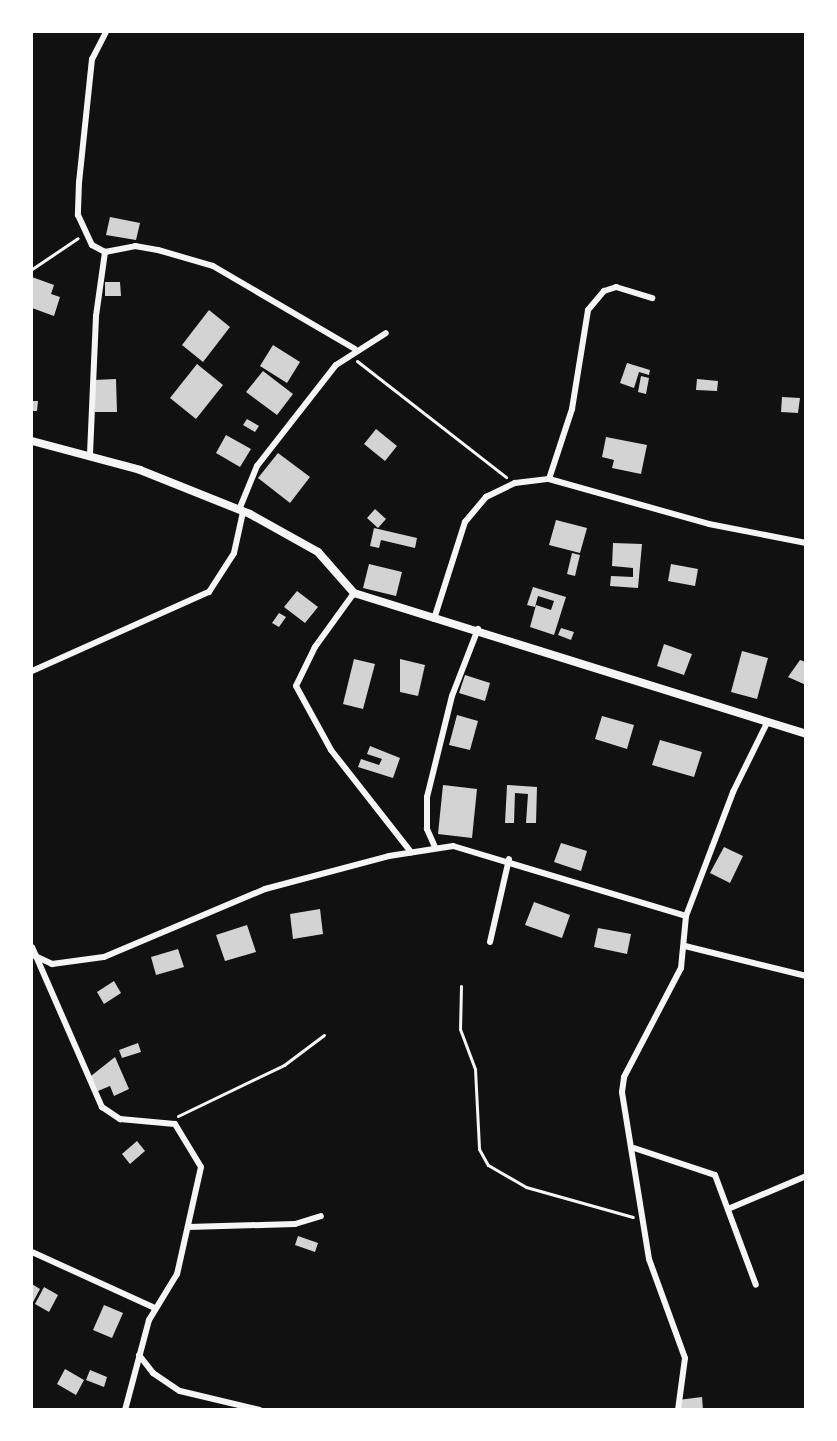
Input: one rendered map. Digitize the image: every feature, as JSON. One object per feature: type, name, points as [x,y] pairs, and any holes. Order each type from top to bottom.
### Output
[{"type":"street","points":[[105,252],[85,234],[78,215],[79,182],[87,146],[90,73],[106,32]]},
{"type":"street","points":[[105,252],[135,246],[213,266],[355,349]]},
{"type":"street","points":[[90,454],[96,316],[105,252]]},
{"type":"street","points":[[549,479],[572,409],[588,310],[604,291],[616,287],[652,298]]},
{"type":"street","points":[[32,672],[209,592],[234,553],[241,511],[257,466],[348,354],[386,333]]},
{"type":"street","points":[[32,441],[90,454],[241,511],[318,552],[354,593],[434,619],[479,628],[766,725],[806,734]]},
{"type":"street","points":[[434,619],[465,522],[486,496],[515,483],[549,479],[709,524],[806,543]]},
{"type":"street","points":[[354,593],[315,647],[296,687],[331,750],[411,852]]},
{"type":"street","points":[[435,847],[427,829],[427,797],[452,696],[479,628]]},
{"type":"street","points":[[678,1410],[686,1358],[650,1259],[624,1077],[674,986],[685,946],[687,916],[733,792],[766,725]]},
{"type":"street","points":[[35,956],[52,964],[104,957],[265,890],[435,847],[510,859],[687,916]]},
{"type":"street","points":[[490,942],[510,859]]},
{"type":"street","points":[[685,946],[806,976]]},
{"type":"street","points":[[32,947],[102,1107],[120,1119],[169,1121],[183,1131],[201,1167],[171,1291],[155,1308],[139,1355],[125,1410]]},
{"type":"street","points":[[634,1148],[715,1175],[756,1285]]},
{"type":"street","points":[[728,1209],[806,1176]]},
{"type":"street","points":[[188,1227],[295,1224],[321,1216]]},
{"type":"street","points":[[32,1252],[155,1308]]},
{"type":"street","points":[[139,1355],[153,1373],[180,1391],[260,1410]]},
{"type":"path","points":[[32,269],[85,234]]},
{"type":"path","points":[[348,354],[515,483]]},
{"type":"path","points":[[461,986],[460,1029],[475,1070],[479,1149],[488,1165],[526,1186],[644,1220]]},
{"type":"path","points":[[169,1121],[284,1065],[324,1035]]},
{"type":"building","points":[[110,217],[140,223],[136,240],[106,235]]},
{"type":"building","points":[[32,277],[54,285],[51,294],[60,297],[54,316],[32,308]]},
{"type":"building","points":[[105,282],[120,282],[121,296],[105,296]]},
{"type":"building","points":[[209,310],[230,327],[203,362],[182,345]]},
{"type":"building","points":[[273,345],[300,362],[287,383],[260,366]]},
{"type":"building","points":[[627,363],[650,370],[649,375],[639,372],[634,388],[620,383]]},
{"type":"building","points":[[197,364],[223,385],[196,419],[170,398]]},
{"type":"building","points":[[263,371],[293,394],[277,415],[246,392]]},
{"type":"building","points":[[641,376],[649,378],[646,394],[638,392]]},
{"type":"building","points":[[116,379],[117,412],[95,412],[94,380]]},
{"type":"building","points":[[697,379],[718,381],[717,391],[696,390]]},
{"type":"building","points":[[782,397],[800,398],[798,413],[781,412]]},
{"type":"building","points":[[32,401],[38,401],[37,411],[32,411]]},
{"type":"building","points":[[247,419],[259,426],[255,432],[243,425]]},
{"type":"building","points":[[376,429],[397,446],[385,461],[364,444]]},
{"type":"building","points":[[226,435],[251,449],[240,467],[216,453]]},
{"type":"building","points":[[606,437],[647,445],[641,474],[612,468],[614,460],[602,457]]},
{"type":"building","points":[[278,453],[310,477],[290,503],[258,478]]},
{"type":"building","points":[[375,509],[386,519],[378,528],[367,518]]},
{"type":"building","points":[[556,520],[587,528],[580,553],[549,545]]},
{"type":"building","points":[[374,528],[417,538],[415,548],[381,540],[379,548],[370,546]]},
{"type":"building","points":[[613,543],[642,544],[638,588],[610,586],[611,576],[633,577],[633,568],[612,566]]},
{"type":"building","points":[[572,553],[580,555],[575,576],[567,574]]},
{"type":"building","points":[[369,564],[402,572],[396,596],[363,588]]},
{"type":"building","points":[[671,564],[698,569],[695,586],[668,581]]},
{"type":"building","points":[[533,587],[566,597],[554,635],[530,627],[536,605],[551,610],[554,601],[538,596],[535,607],[527,605]]},
{"type":"building","points":[[297,591],[318,607],[305,623],[284,607]]},
{"type":"building","points":[[279,613],[286,617],[279,627],[272,623]]},
{"type":"building","points":[[561,628],[574,632],[571,640],[558,635]]},
{"type":"building","points":[[664,644],[692,654],[684,675],[657,666]]},
{"type":"building","points":[[742,651],[768,658],[757,699],[731,692]]},
{"type":"building","points":[[354,659],[375,664],[363,709],[343,704]]},
{"type":"building","points":[[400,659],[425,665],[418,696],[400,692]]},
{"type":"building","points":[[800,660],[806,662],[806,685],[788,677]]},
{"type":"building","points":[[465,675],[490,683],[485,701],[459,693]]},
{"type":"building","points":[[457,715],[478,721],[470,750],[449,745]]},
{"type":"building","points":[[602,716],[634,725],[627,749],[595,739]]},
{"type":"building","points":[[660,740],[702,752],[694,777],[652,765]]},
{"type":"building","points":[[370,746],[400,758],[393,778],[358,767],[361,759],[379,765],[382,759],[367,754]]},
{"type":"building","points":[[443,785],[477,789],[472,838],[438,834]]},
{"type":"building","points":[[507,785],[537,787],[536,823],[526,823],[528,794],[515,793],[514,823],[505,823]]},
{"type":"building","points":[[561,843],[587,851],[581,871],[554,862]]},
{"type":"building","points":[[724,847],[743,856],[730,883],[710,873]]},
{"type":"building","points":[[534,902],[570,915],[562,938],[525,925]]},
{"type":"building","points":[[320,909],[323,934],[293,939],[290,914]]},
{"type":"building","points":[[247,925],[256,952],[225,961],[216,935]]},
{"type":"building","points":[[598,928],[631,934],[627,954],[594,947]]},
{"type":"building","points":[[178,949],[184,967],[156,975],[151,957]]},
{"type":"building","points":[[114,981],[121,993],[104,1004],[97,992]]},
{"type":"building","points":[[138,1043],[141,1052],[122,1058],[119,1050]]},
{"type":"building","points":[[115,1057],[129,1089],[114,1096],[110,1086],[98,1091],[91,1076]]},
{"type":"building","points":[[137,1141],[145,1151],[130,1164],[122,1154]]},
{"type":"building","points":[[298,1236],[318,1243],[315,1252],[295,1245]]},
{"type":"building","points":[[32,1284],[40,1289],[32,1304]]},
{"type":"building","points":[[44,1287],[58,1295],[49,1312],[35,1304]]},
{"type":"building","points":[[104,1305],[123,1313],[112,1338],[93,1330]]},
{"type":"building","points":[[65,1369],[84,1380],[76,1395],[57,1384]]},
{"type":"building","points":[[90,1370],[107,1377],[104,1387],[86,1380]]},
{"type":"building","points":[[702,1397],[703,1410],[679,1410],[678,1400]]}]
